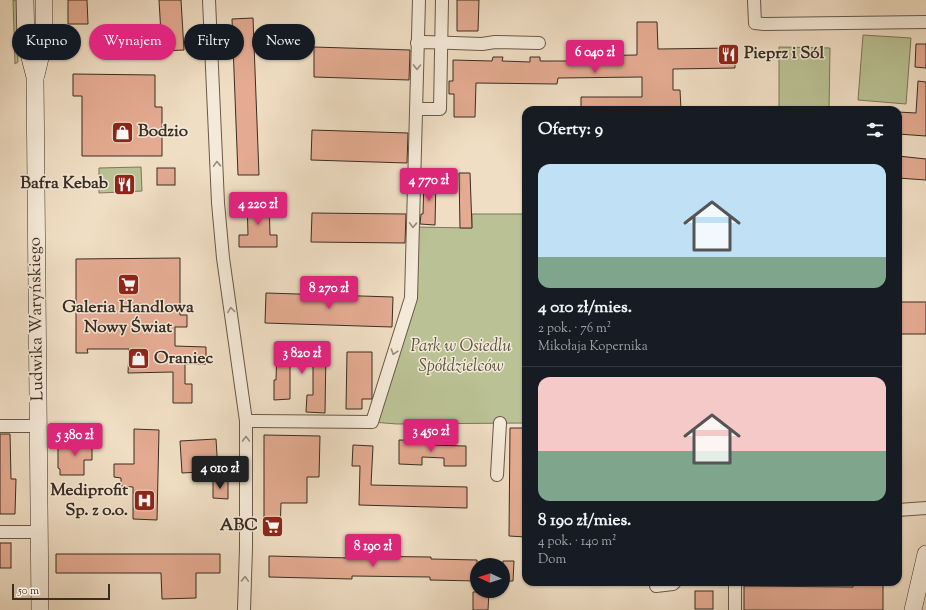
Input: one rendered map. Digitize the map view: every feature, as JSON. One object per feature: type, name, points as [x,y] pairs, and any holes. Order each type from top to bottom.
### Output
[{"type":"main road","name":"Ludwika Waryńskiego","points":[[25,0],[26,42],[35,77],[40,610]]},
{"type":"main road","name":"Ludwika Waryńskiego","points":[[35,77],[44,42],[44,0]]},
{"type":"main road","points":[[913,610],[926,554]]},
{"type":"street","points":[[246,421],[372,422],[411,298],[418,0]]},
{"type":"street","points":[[416,109],[440,109],[442,0]]},
{"type":"street","points":[[754,0],[755,23],[926,22]]},
{"type":"street","points":[[209,4],[218,203],[223,258],[246,421],[246,541],[244,610]]},
{"type":"street","points":[[417,43],[539,43]]},
{"type":"street","points":[[497,475],[500,423]]},
{"type":"street","points":[[0,426],[38,426]]},
{"type":"street","points":[[902,510],[926,508]]},
{"type":"street","points":[[0,532],[39,532]]},
{"type":"street","points":[[735,586],[735,610]]},
{"type":"green space","points":[[13,0],[16,1],[17,24],[14,24]]},
{"type":"green space","points":[[863,35],[911,38],[906,104],[858,100]]},
{"type":"green space","points":[[779,47],[830,48],[829,106],[779,106]]},
{"type":"green space","points":[[141,167],[142,191],[99,193],[99,168]]},
{"type":"green space","name":"Park w Osiedlu Spółdzielców","points":[[472,214],[522,214],[522,423],[397,424],[372,422],[411,298],[413,227],[472,228]]},
{"type":"building","points":[[68,0],[87,0],[88,24],[68,24]]},
{"type":"building","points":[[159,0],[181,0],[184,50],[176,50],[176,24],[160,24]]},
{"type":"building","points":[[457,0],[479,0],[478,31],[457,31]]},
{"type":"building","points":[[253,18],[252,60],[255,60],[259,175],[238,175],[234,60],[244,60],[244,24],[232,24],[232,19]]},
{"type":"building","points":[[637,22],[657,22],[658,49],[735,48],[735,68],[673,69],[673,90],[680,90],[681,106],[581,106],[581,97],[642,97],[642,77],[558,78],[557,84],[476,83],[475,117],[454,117],[454,94],[449,94],[449,81],[453,81],[453,60],[492,61],[493,57],[503,57],[502,61],[530,62],[530,57],[540,57],[540,61],[572,61],[572,56],[637,55]]},
{"type":"building","points":[[916,44],[926,44],[926,68],[915,67]]},
{"type":"building","points":[[315,47],[410,50],[409,80],[314,77]]},
{"type":"building","name":"Bodzio","points":[[73,74],[155,75],[155,107],[162,107],[162,156],[82,156],[82,96],[73,96]]},
{"type":"building","points":[[918,81],[926,82],[926,136],[902,134],[902,112],[916,113]]},
{"type":"building","points":[[312,130],[408,133],[407,163],[311,160]]},
{"type":"building","points":[[902,156],[926,159],[926,180],[902,178]]},
{"type":"building","points":[[157,168],[175,168],[175,185],[157,185]]},
{"type":"building","points":[[459,173],[470,173],[472,228],[460,228]]},
{"type":"building","points":[[424,178],[436,179],[435,225],[420,224],[421,214],[423,214]]},
{"type":"building","points":[[269,199],[270,235],[277,235],[277,247],[239,247],[239,235],[248,235],[247,200]]},
{"type":"building","points":[[312,213],[406,214],[405,243],[311,242]]},
{"type":"building","name":"Galeria Handlowa Nowy Świat","points":[[180,258],[180,315],[187,315],[187,327],[175,327],[175,346],[206,347],[206,364],[185,364],[185,384],[192,384],[192,403],[173,403],[173,372],[128,373],[129,349],[87,349],[88,353],[76,353],[76,259]]},
{"type":"building","points":[[266,293],[393,297],[392,327],[265,323]]},
{"type":"building","points":[[902,302],[926,302],[926,334],[902,334]]},
{"type":"building","points":[[277,347],[326,348],[325,413],[306,412],[307,395],[313,395],[313,366],[290,366],[290,399],[274,400]]},
{"type":"building","points":[[347,352],[372,352],[372,399],[362,399],[362,409],[346,409]]},
{"type":"building","points":[[510,428],[522,428],[522,537],[509,536]]},
{"type":"building","points":[[134,429],[159,430],[157,520],[133,519],[133,487],[121,486],[121,478],[114,477],[114,464],[134,464]]},
{"type":"building","points":[[0,434],[10,434],[11,479],[16,479],[15,514],[0,514]]},
{"type":"building","points":[[264,435],[320,436],[319,477],[307,477],[307,503],[281,503],[280,534],[264,533]]},
{"type":"building","points":[[72,439],[92,439],[92,460],[84,460],[84,475],[60,475],[60,469],[58,468],[58,447],[72,447]]},
{"type":"building","points":[[216,439],[218,471],[182,473],[180,441]]},
{"type":"building","points":[[399,440],[430,441],[429,445],[466,446],[466,466],[444,466],[444,458],[422,457],[422,465],[399,464]]},
{"type":"building","points":[[353,445],[373,446],[371,485],[467,487],[467,508],[359,505],[360,466],[352,466]]},
{"type":"building","points":[[213,480],[228,481],[228,499],[213,498]]},
{"type":"building","points":[[0,543],[11,543],[11,568],[0,568]]},
{"type":"building","points":[[56,554],[220,554],[220,573],[196,573],[196,598],[162,599],[161,573],[56,573]]},
{"type":"building","points":[[269,556],[350,558],[350,556],[431,557],[431,559],[470,560],[470,581],[430,580],[430,577],[352,576],[352,579],[269,577]]},
{"type":"building","points":[[510,561],[514,561],[513,581],[510,581]]},
{"type":"building","points":[[744,586],[883,586],[883,610],[744,610]]},
{"type":"building","points":[[695,591],[713,591],[713,609],[695,609]]},
{"type":"building","points":[[473,598],[489,598],[488,610],[473,610]]},
{"type":"place","name":"Pieprz i Sól","points":[[729,54]]},
{"type":"place","name":"Bodzio","points":[[122,132]]},
{"type":"place","name":"Bafra Kebab","points":[[124,184]]},
{"type":"place","name":"Galeria Handlowa Nowy Świat","points":[[128,284]]},
{"type":"place","name":"Oraniec","points":[[139,359]]},
{"type":"place","name":"Mediprofit Sp. z o.o.","points":[[144,501]]},
{"type":"place","name":"ABC","points":[[273,526]]}]
